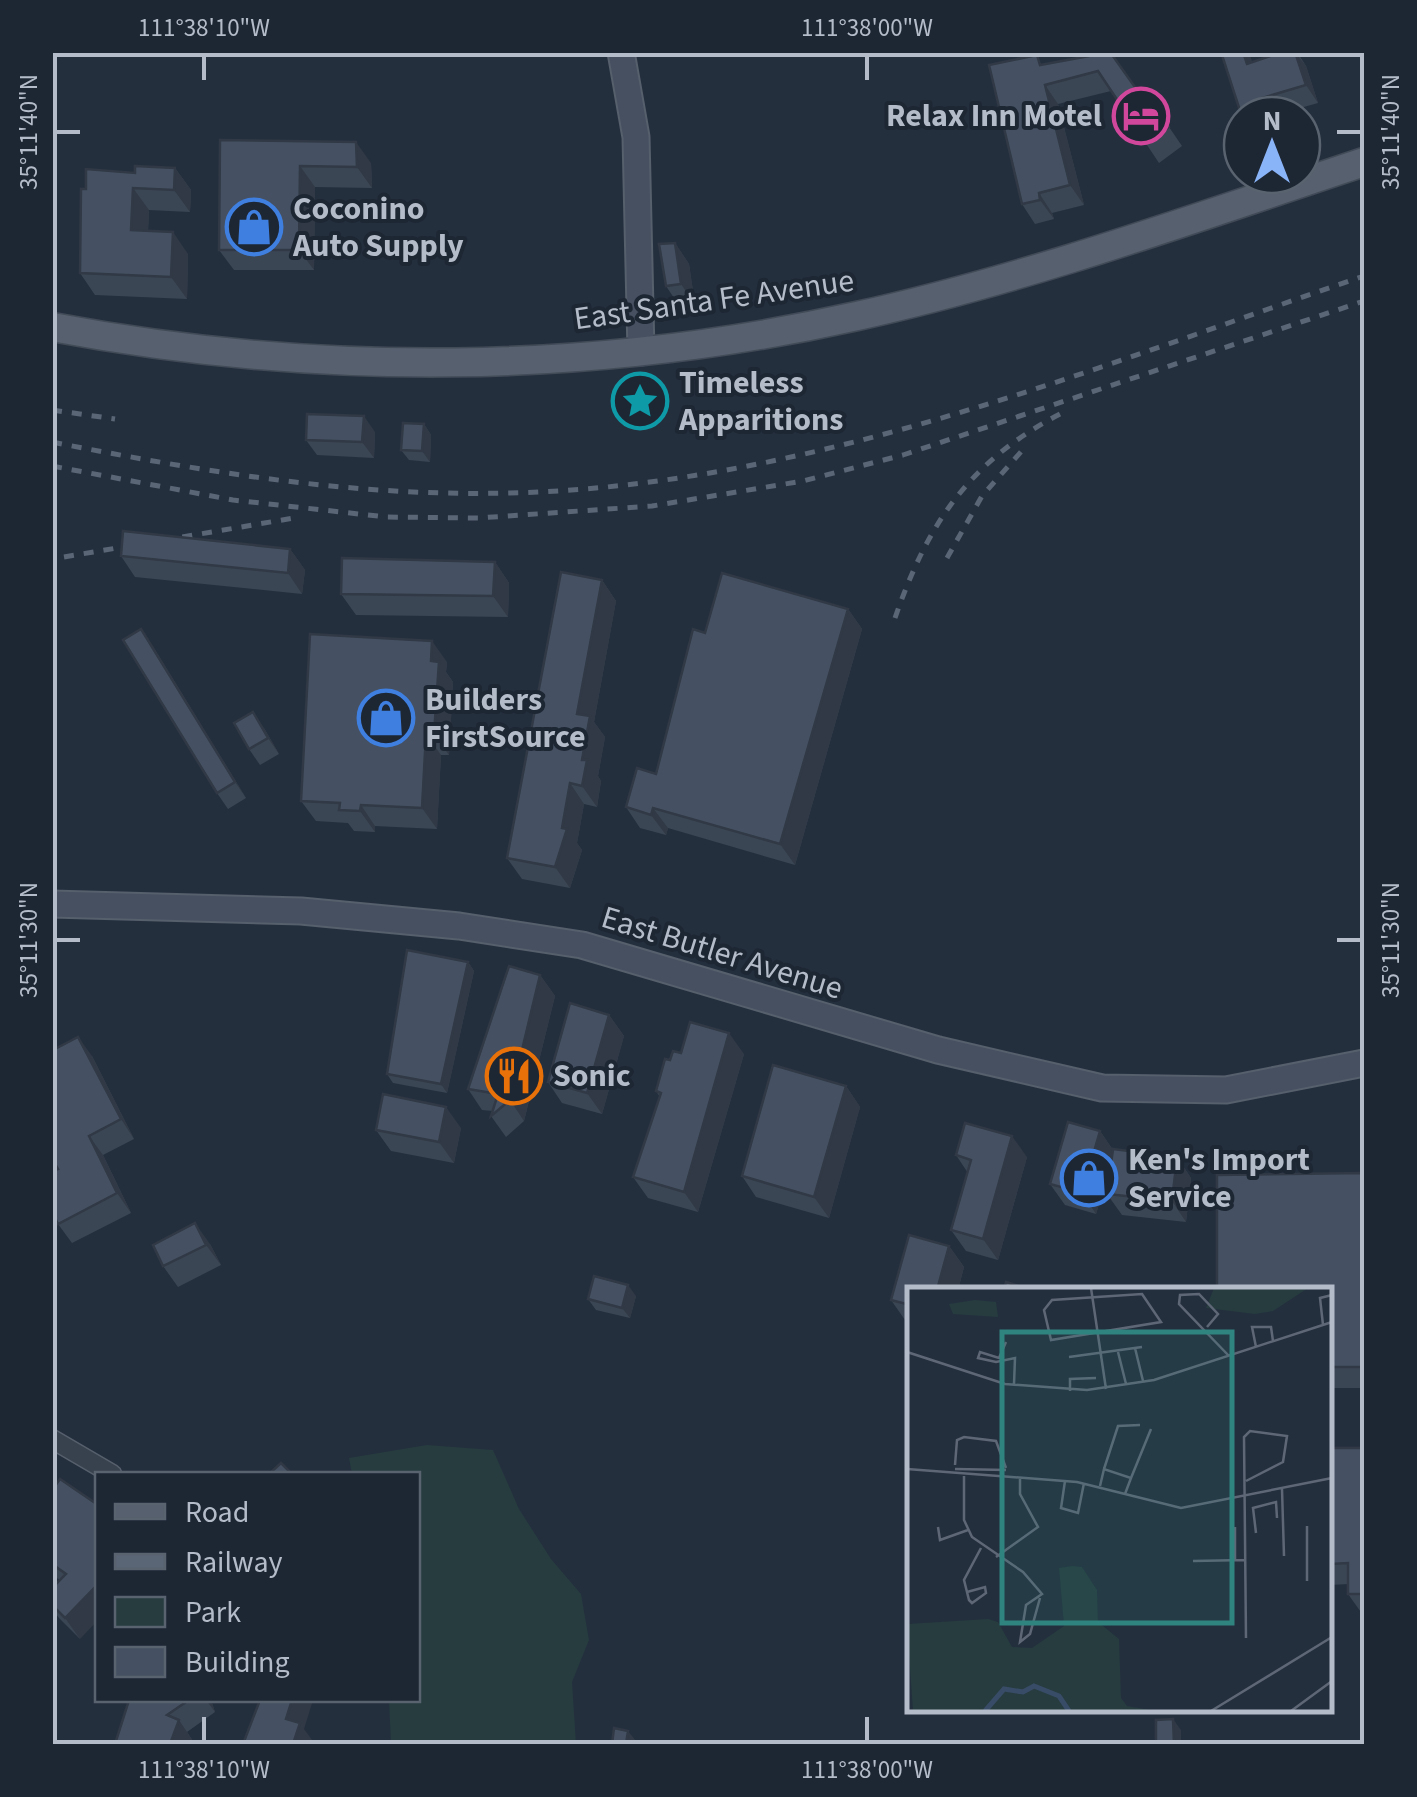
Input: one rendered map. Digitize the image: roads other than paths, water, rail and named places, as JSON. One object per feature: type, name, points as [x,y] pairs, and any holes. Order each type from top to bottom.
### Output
[{"type":"main road","points":[[621,52],[636,138],[640,352]]},
{"type":"main road","name":"East Santa Fe Avenue","points":[[52,328],[216,352],[342,362],[520,361],[640,352],[757,336],[935,298],[1364,162]]},
{"type":"main road","name":"East Butler Avenue","points":[[52,904],[302,911],[459,926],[582,945],[924,1046],[1102,1088],[1226,1090],[1364,1063]]},
{"type":"street","points":[[52,1439],[109,1472]]},
{"type":"railway","points":[[52,442],[337,487],[510,493],[621,486],[730,469],[838,446],[944,417],[1364,276]]},
{"type":"railway","points":[[52,466],[233,500],[386,517],[478,518],[652,506],[803,481],[903,455],[1364,301]]},
{"type":"railway","points":[[52,410],[115,419]]},
{"type":"railway","points":[[895,618],[922,552],[957,497],[1003,451],[1064,412]]},
{"type":"railway","points":[[947,558],[982,496],[1027,445]]},
{"type":"railway","points":[[64,557],[300,517]]},
{"type":"place","name":"Relax Inn Motel","points":[[1141,116]]},
{"type":"place","name":"Coconino Auto Supply","points":[[254,227]]},
{"type":"place","name":"Timeless Apparitions","points":[[640,401]]},
{"type":"place","name":"Builders FirstSource","points":[[386,718]]},
{"type":"place","name":"Sonic","points":[[514,1076]]},
{"type":"place","name":"Ken's Import Service","points":[[1089,1178]]}]
